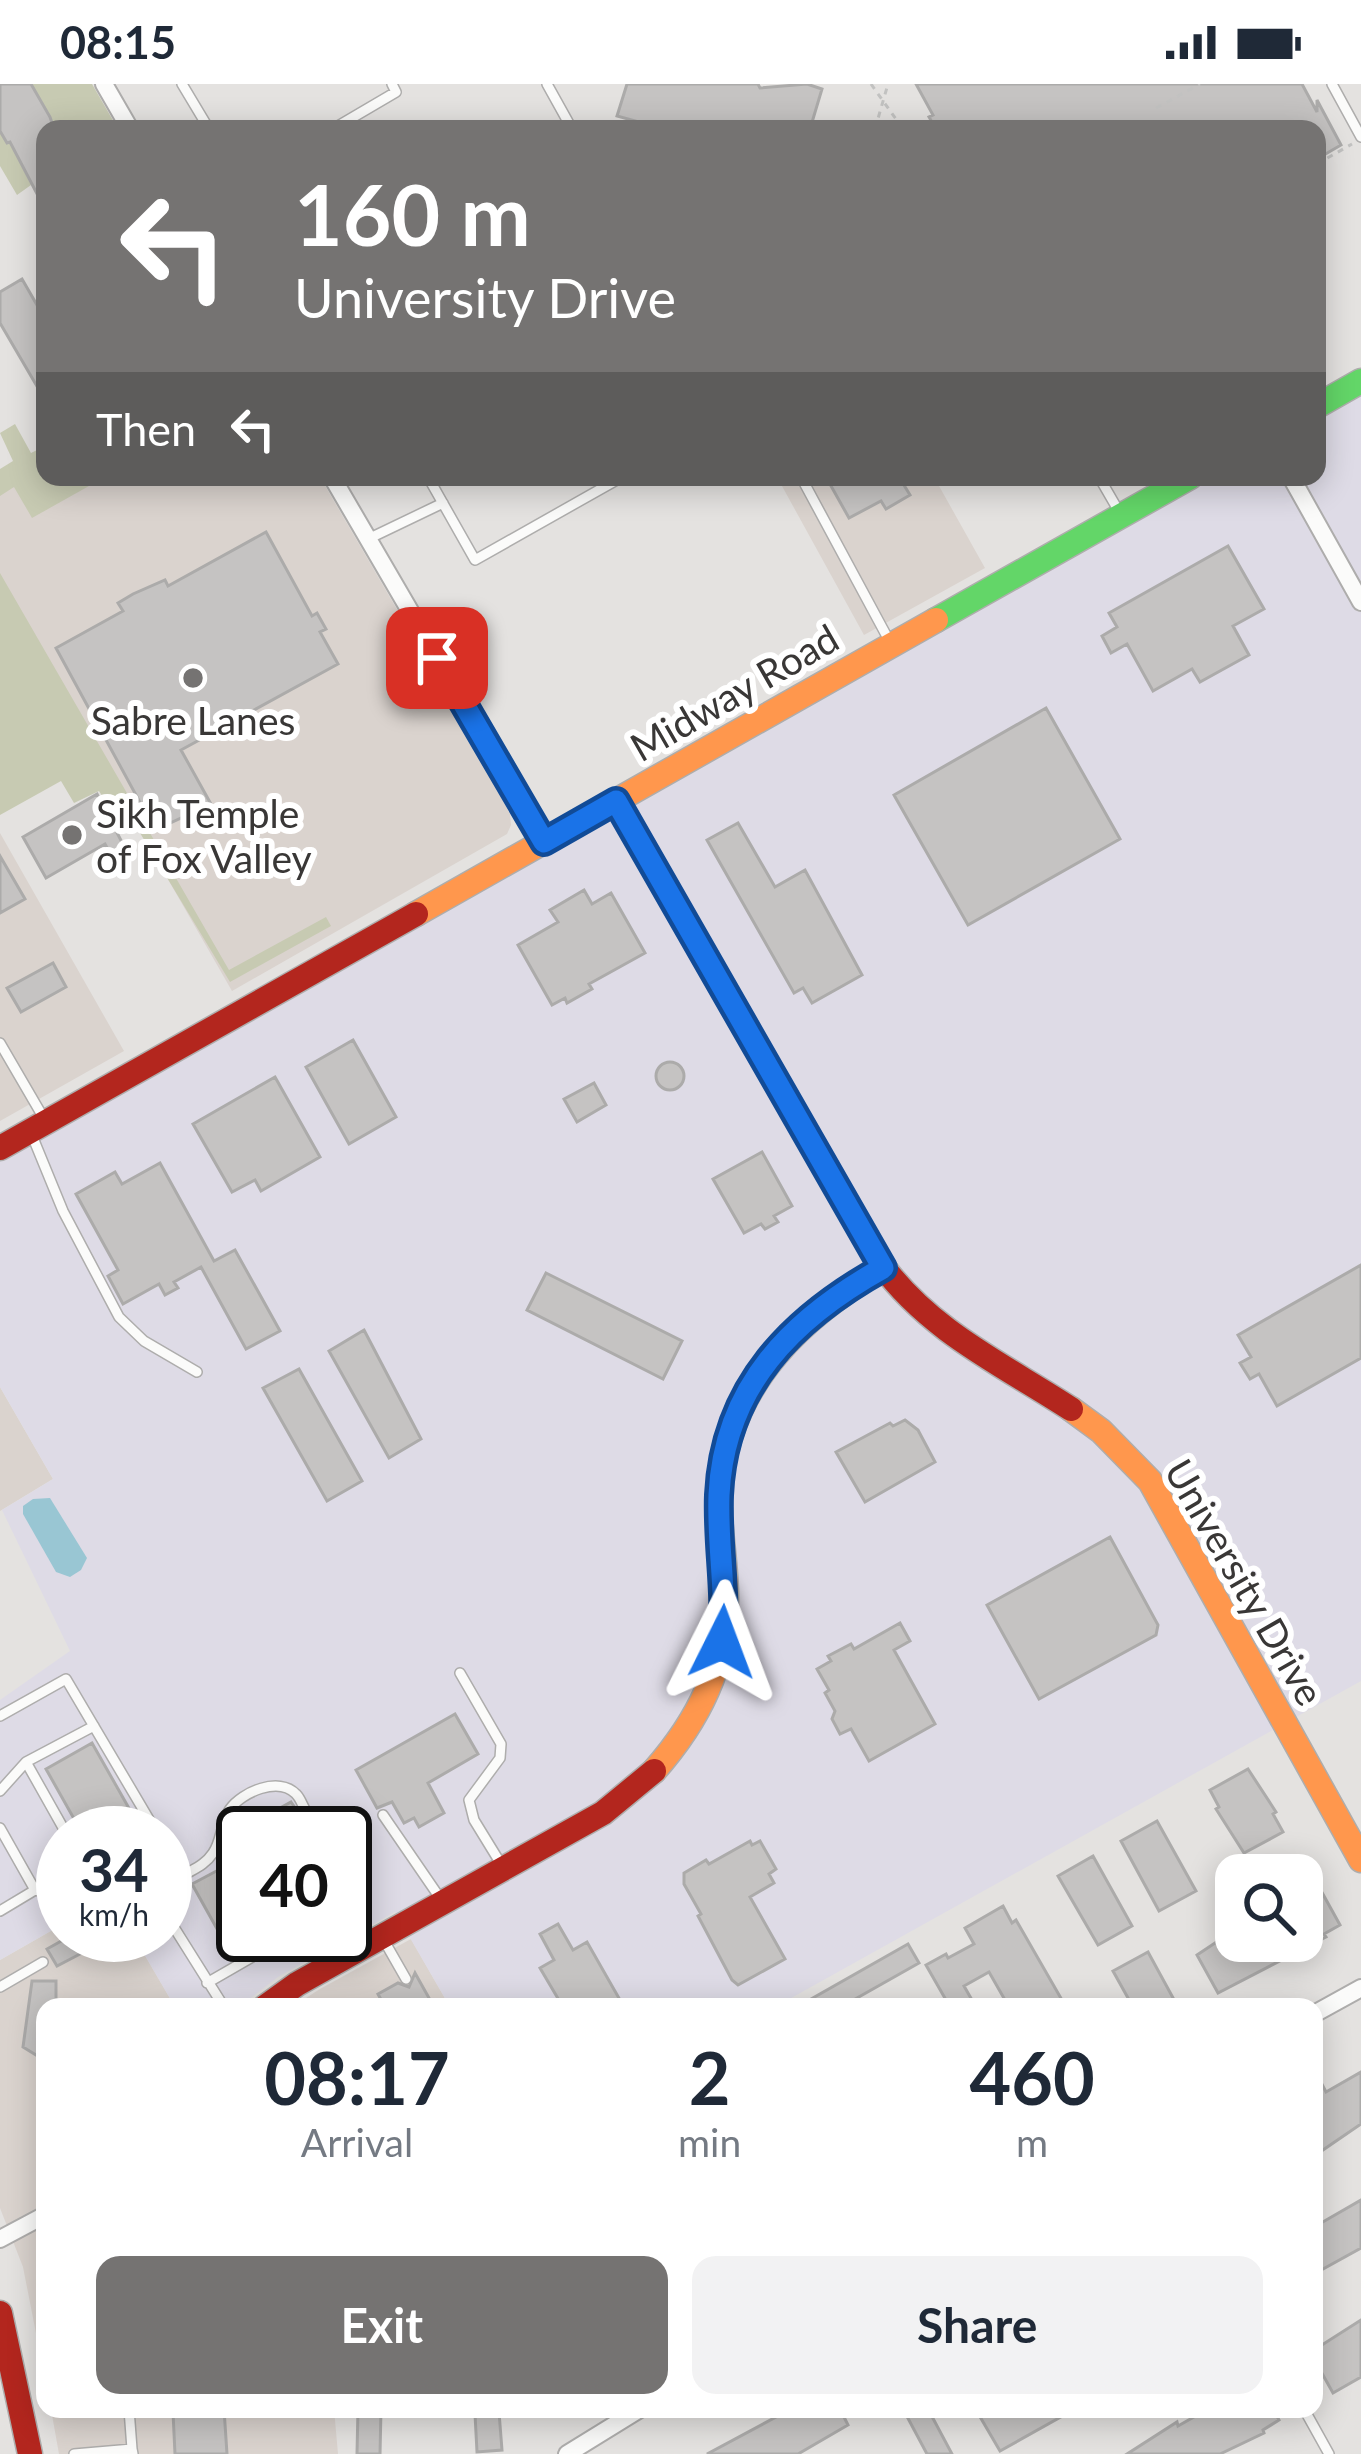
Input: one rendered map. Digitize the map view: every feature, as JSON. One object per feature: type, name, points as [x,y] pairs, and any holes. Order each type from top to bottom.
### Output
[{"type":"street","points":[[104,84],[125,120]]},
{"type":"street","points":[[1326,401],[1361,381]]},
{"type":"street","points":[[337,486],[544,842]]},
{"type":"street","name":"Midway Road","points":[[0,1148],[1174,486]]},
{"type":"street","points":[[1296,486],[1361,602]]},
{"type":"street","name":"University Drive","points":[[616,801],[883,1268],[944,1331],[1076,1408],[1127,1453],[1150,1481],[1361,1860]]},
{"type":"street","points":[[280,1998],[616,1804],[683,1738],[707,1692],[722,1642],[726,1604],[719,1492],[739,1412],[765,1364],[787,1336],[816,1309],[883,1268]]},
{"type":"street","points":[[1323,2009],[1361,1988]]},
{"type":"street","points":[[0,2239],[36,2221]]},
{"type":"street","points":[[0,2312],[30,2454]]},
{"type":"street","points":[[567,2454],[625,2418]]},
{"type":"lane","points":[[182,84],[204,120]]},
{"type":"lane","points":[[349,120],[397,92],[392,84]]},
{"type":"lane","points":[[547,84],[567,120]]},
{"type":"lane","points":[[1331,84],[1361,138]]},
{"type":"lane","points":[[433,486],[476,560],[606,486]]},
{"type":"lane","points":[[806,486],[891,644]]},
{"type":"lane","points":[[1104,486],[1121,515]]},
{"type":"lane","points":[[368,539],[443,503]]},
{"type":"lane","points":[[2,1050],[38,1126],[63,1210],[119,1317],[144,1341],[197,1372]]},
{"type":"lane","points":[[460,1673],[501,1744],[500,1758],[469,1800],[474,1820],[504,1869]]},
{"type":"lane","points":[[0,1716],[66,1679],[141,1806]]},
{"type":"lane","points":[[0,1791],[26,1762],[94,1726]]},
{"type":"lane","points":[[26,1762],[51,1806]]},
{"type":"lane","points":[[232,1806],[266,1786],[296,1792],[304,1806]]},
{"type":"lane","points":[[383,1815],[443,1903]]},
{"type":"lane","points":[[0,1828],[35,1890],[0,1911]]},
{"type":"lane","points":[[192,1870],[216,1850]]},
{"type":"lane","points":[[382,1937],[406,1978]]},
{"type":"lane","points":[[192,1958],[218,1998]]},
{"type":"lane","points":[[0,1987],[43,1962]]},
{"type":"lane","points":[[207,1983],[243,1962]]},
{"type":"lane","points":[[74,2454],[132,2451],[130,2418]]},
{"type":"lane","points":[[1309,2418],[1329,2454]]},
{"type":"path","points":[[871,84],[896,120]]},
{"type":"path","points":[[877,120],[888,84]]},
{"type":"path","points":[[1156,108],[1200,84]]},
{"type":"path","points":[[1326,159],[1361,138]]},
{"type":"shaded area","points":[[1361,381],[1361,1681],[791,1998],[445,1998],[395,1912],[372,1925],[372,1806],[216,1806],[216,1962],[305,1962],[251,1998],[170,1998],[149,1962],[192,1962],[192,1806],[36,1806],[36,1939],[0,1960],[0,1700],[70,1651],[2,1510],[53,1479],[0,1387],[0,1148],[1174,486],[1326,486],[1326,401]]},
{"type":"shaded area","points":[[36,479],[36,486],[325,486],[459,716],[510,814],[507,834],[232,991],[0,586],[0,488]]},
{"type":"shaded area","points":[[782,486],[939,486],[985,568],[864,635]]},
{"type":"shaded area","points":[[0,833],[124,1051],[0,1121]]},
{"type":"shaded area","points":[[0,1387],[53,1479],[0,1511]]},
{"type":"shaded area","points":[[36,1939],[36,1962],[149,1962],[170,1998],[36,1998],[36,2333],[23,2267],[0,2208],[0,1960]]},
{"type":"shaded area","points":[[411,1939],[445,1998],[306,1998]]},
{"type":"shaded area","points":[[53,2418],[335,2418],[338,2454],[59,2454]]},
{"type":"green space","points":[[28,84],[92,84],[113,120],[50,120]]},
{"type":"green space","points":[[0,131],[31,185],[17,195],[0,166]]},
{"type":"green space","points":[[15,424],[31,453],[36,450],[36,486],[89,486],[32,518],[14,487],[0,496],[0,469],[13,461],[0,433]]},
{"type":"green space","points":[[0,573],[229,970],[326,917],[331,926],[230,982],[137,828],[123,829],[99,791],[74,803],[61,781],[0,815]]},
{"type":"water","points":[[50,1498],[87,1558],[70,1577],[56,1572],[23,1514],[23,1506],[33,1499]]},
{"type":"building","points":[[0,84],[31,84],[51,120],[36,120],[36,192],[10,142],[0,131]]},
{"type":"building","points":[[627,84],[758,84],[760,88],[807,84],[822,89],[813,120],[631,120],[617,116]]},
{"type":"building","points":[[916,84],[1302,84],[1317,112],[1317,100],[1341,145],[1326,154],[1326,120],[931,120],[933,115]]},
{"type":"building","points":[[22,279],[36,303],[36,385],[0,323],[0,292]]},
{"type":"building","points":[[831,486],[904,486],[910,495],[886,509],[881,501],[849,518]]},
{"type":"building","name":"Sabre Lanes","points":[[266,532],[312,616],[317,613],[326,629],[320,632],[338,664],[181,750],[211,804],[155,830],[56,648],[123,611],[118,603],[133,594],[165,580],[168,586]]},
{"type":"building","points":[[1228,546],[1264,609],[1233,626],[1249,655],[1200,682],[1192,669],[1153,691],[1127,644],[1111,653],[1102,636],[1117,627],[1109,613]]},
{"type":"building","points":[[1046,708],[1120,839],[968,925],[894,795]]},
{"type":"building","name":"Sikh Temple of Fox Valley","points":[[97,794],[127,852],[114,860],[105,844],[46,878],[23,837]]},
{"type":"building","points":[[738,823],[775,887],[805,870],[862,975],[812,1003],[803,988],[794,993],[707,840]]},
{"type":"building","points":[[0,856],[25,899],[0,913]]},
{"type":"building","points":[[584,890],[592,904],[611,893],[645,953],[589,984],[592,989],[567,1003],[565,998],[552,1005],[518,945],[558,922],[550,910]]},
{"type":"building","points":[[53,963],[66,987],[21,1012],[7,988]]},
{"type":"building","points":[[353,1040],[396,1117],[349,1144],[306,1067]]},
{"type":"building","points":[[670,1062],[680,1066],[684,1076],[680,1086],[670,1090],[660,1086],[656,1076],[660,1066]]},
{"type":"building","points":[[275,1077],[320,1157],[261,1191],[255,1180],[232,1192],[193,1124]]},
{"type":"building","points":[[594,1083],[606,1105],[577,1122],[564,1099]]},
{"type":"building","points":[[762,1152],[792,1206],[774,1216],[778,1222],[744,1233],[713,1179]]},
{"type":"building","points":[[160,1163],[214,1261],[235,1250],[280,1331],[246,1349],[201,1267],[174,1282],[178,1288],[165,1295],[159,1284],[123,1304],[108,1276],[118,1270],[76,1194],[115,1172],[122,1184]]},
{"type":"building","points":[[1361,1265],[1361,1358],[1277,1406],[1259,1374],[1250,1379],[1240,1363],[1251,1357],[1238,1335]]},
{"type":"building","points":[[546,1273],[682,1341],[663,1379],[527,1310]]},
{"type":"building","points":[[364,1330],[421,1439],[389,1458],[329,1351]]},
{"type":"building","points":[[299,1369],[362,1481],[327,1501],[263,1388]]},
{"type":"building","points":[[905,1420],[918,1430],[935,1462],[865,1502],[836,1452]]},
{"type":"building","points":[[1110,1537],[1158,1625],[1156,1635],[1039,1699],[987,1605]]},
{"type":"building","points":[[900,1623],[910,1641],[894,1650],[935,1724],[869,1761],[851,1729],[840,1734],[825,1693],[829,1690],[817,1669],[831,1661],[828,1656],[851,1644],[854,1649]]},
{"type":"building","points":[[455,1714],[478,1754],[428,1783],[444,1813],[419,1827],[414,1818],[404,1823],[392,1802],[377,1808],[356,1770]]},
{"type":"building","points":[[92,1743],[128,1806],[67,1806],[46,1769]]},
{"type":"building","points":[[1248,1769],[1283,1832],[1244,1853],[1216,1809],[1210,1790]]},
{"type":"building","points":[[1157,1821],[1196,1891],[1159,1911],[1121,1841]]},
{"type":"building","points":[[750,1841],[752,1845],[760,1841],[776,1869],[769,1874],[774,1883],[750,1897],[785,1959],[738,1985],[698,1916],[684,1873]]},
{"type":"building","points":[[1093,1856],[1132,1926],[1098,1945],[1058,1876]]},
{"type":"building","points":[[216,1871],[216,1927],[192,1884]]},
{"type":"building","points":[[1323,1894],[1340,1925],[1323,1939]]},
{"type":"building","points":[[1003,1906],[1061,1998],[1004,1998],[989,1972],[964,1986],[971,1998],[945,1998],[926,1965],[974,1944],[965,1928]]},
{"type":"building","points":[[558,1924],[573,1950],[587,1942],[619,1998],[558,1998],[540,1968],[554,1960],[540,1934]]},
{"type":"building","points":[[1215,1943],[1215,1962],[1278,1962],[1218,1993],[1197,1955]]},
{"type":"building","points":[[908,1944],[919,1963],[857,1998],[813,1998]]},
{"type":"building","points":[[1148,1952],[1173,1998],[1128,1998],[1113,1971]]},
{"type":"building","points":[[415,1973],[429,1998],[380,1998],[378,1994],[398,1983],[409,1987]]},
{"type":"building","points":[[32,1981],[56,1981],[56,1998],[36,1998],[36,2055],[23,2047]]},
{"type":"building","points":[[1361,2072],[1361,2124],[1323,2150],[1323,2086],[1326,2092]]},
{"type":"building","points":[[1361,2200],[1361,2248],[1323,2269],[1323,2222]]},
{"type":"building","points":[[1361,2320],[1361,2377],[1333,2393],[1323,2375],[1323,2344]]},
{"type":"building","points":[[173,2418],[225,2418],[227,2454],[175,2454]]},
{"type":"building","points":[[358,2418],[381,2418],[380,2454],[357,2454]]},
{"type":"building","points":[[475,2418],[499,2418],[502,2450],[477,2452]]},
{"type":"building","points":[[774,2418],[844,2418],[848,2425],[798,2454],[707,2454]]},
{"type":"building","points":[[908,2418],[933,2418],[952,2454],[927,2454]]},
{"type":"building","points":[[981,2418],[1059,2418],[1000,2451]]},
{"type":"building","points":[[1192,2418],[1279,2420],[1264,2433],[1220,2454],[1127,2454],[1177,2422],[1178,2426]]},
{"type":"traffic: fast","points":[[1326,401],[1361,381]]},
{"type":"traffic: fast","points":[[936,620],[1174,486]]},
{"type":"traffic: slow","points":[[416,914],[936,620]]},
{"type":"traffic: slow","points":[[654,1771],[696,1712],[721,1646],[726,1597],[721,1478],[740,1411],[756,1381],[800,1330],[883,1268]]},
{"type":"traffic: slow","points":[[1071,1409],[1101,1431],[1150,1481],[1361,1860]]},
{"type":"traffic: jam","points":[[616,801],[881,1264],[945,1328],[1071,1409]]},
{"type":"traffic: jam","points":[[0,1148],[416,914]]},
{"type":"traffic: jam","points":[[278,1998],[603,1813],[654,1771]]},
{"type":"traffic: jam","points":[[0,2313],[30,2454]]},
{"type":"place","name":"Sabre Lanes","points":[[193,678]]},
{"type":"place","name":"Sikh Temple of Fox Valley","points":[[72,835]]},
{"type":"route","points":[[437,658],[544,842],[616,801],[883,1268],[816,1309],[787,1336],[746,1395],[732,1428],[719,1492],[726,1604],[722,1642]]}]
